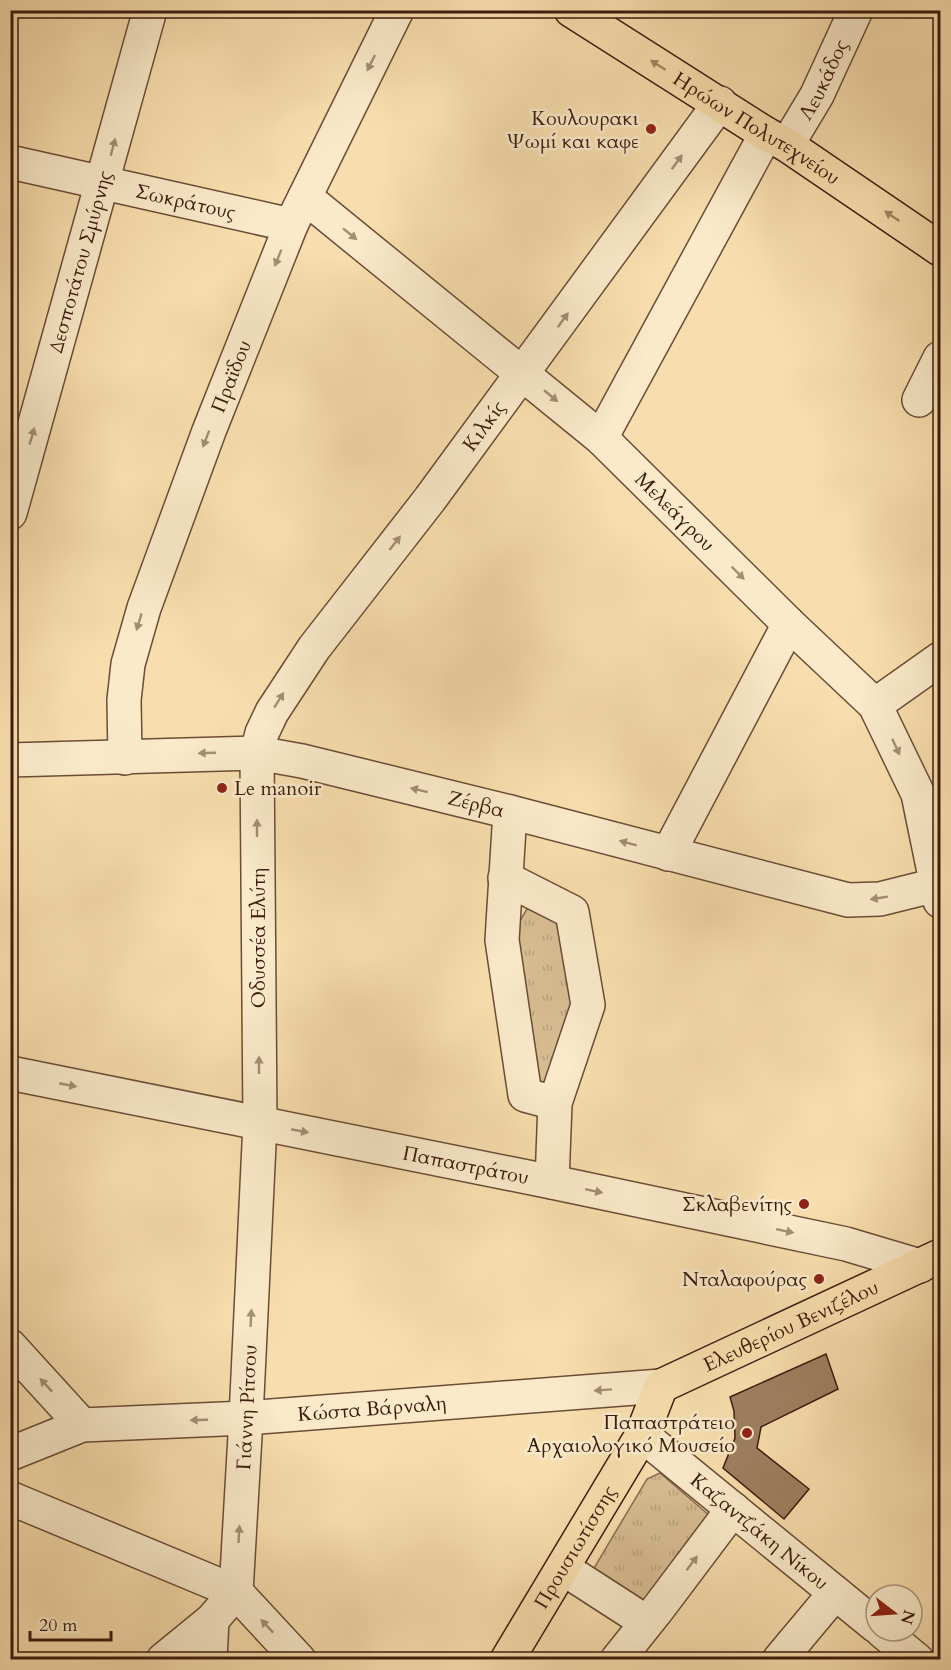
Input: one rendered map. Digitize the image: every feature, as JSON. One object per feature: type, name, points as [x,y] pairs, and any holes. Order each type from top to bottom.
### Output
[{"type":"main road","name":"Ηρώων Πολυτεχνείου","points":[[571,10],[720,103],[940,249]]},
{"type":"main road","name":"Ελευθερίου Βενιζέλου","points":[[661,1386],[930,1261]]},
{"type":"main road","name":"Προυσιωτίσσης","points":[[507,1659],[642,1435],[661,1386]]},
{"type":"street","name":"Δεσποτάτου Σμύρνης","points":[[10,513],[150,10]]},
{"type":"street","name":"Πραϊδου","points":[[125,758],[124,700],[132,647],[141,618],[206,441],[298,211],[397,10]]},
{"type":"street","name":"Λευκάδος","points":[[601,438],[777,140],[817,95],[856,10]]},
{"type":"street","name":"Κιλκίς","points":[[257,753],[262,734],[272,712],[314,648],[430,499],[553,334],[720,103]]},
{"type":"street","name":"Σωκράτους","points":[[10,162],[103,182],[298,211]]},
{"type":"street","name":"Μελεάγρου","points":[[298,211],[523,372],[601,438],[789,624],[875,705],[929,794],[938,893]]},
{"type":"street","points":[[919,400],[940,358]]},
{"type":"street","points":[[668,854],[789,624]]},
{"type":"street","points":[[875,705],[940,659]]},
{"type":"street","name":"Ζέρβα","points":[[10,760],[257,753],[302,761],[510,812],[848,900],[938,893]]},
{"type":"street","name":"Οδυσσέα Ελύτη","points":[[257,753],[260,1123]]},
{"type":"street","points":[[510,812],[502,940],[525,1095],[555,1103]]},
{"type":"street","points":[[505,879],[572,912],[588,1005],[555,1103],[552,1182]]},
{"type":"street","name":"Παπαστράτου","points":[[10,1073],[930,1261]]},
{"type":"street","name":"Γιάννη Ρίτσου","points":[[236,1592],[260,1123]]},
{"type":"street","points":[[10,1346],[82,1425]]},
{"type":"street","name":"Κώστα Βάρναλη","points":[[10,1454],[82,1425],[246,1418],[661,1386]]},
{"type":"street","name":"Καζαντζάκη Νίκου","points":[[642,1435],[864,1616]]},
{"type":"street","points":[[10,1498],[236,1592],[299,1659]]},
{"type":"street","points":[[617,1659],[733,1509]]},
{"type":"street","points":[[578,1578],[640,1618]]},
{"type":"street","points":[[163,1659],[212,1620],[236,1592]]},
{"type":"street","points":[[779,1659],[835,1593]]},
{"type":"street","points":[[210,1659],[212,1620]]},
{"type":"street","points":[[897,1643],[917,1659]]},
{"type":"green space","points":[[531,902],[563,921],[578,1002],[546,1094],[537,1092],[514,931]]},
{"type":"green space","points":[[660,1473],[717,1522],[648,1619],[587,1580],[647,1479]]},
{"type":"building","name":"Παπαστράτειο Αρχαιολογικό Μουσείο","points":[[826,1354],[838,1389],[761,1427],[757,1448],[809,1489],[784,1519],[723,1468],[735,1438],[734,1411],[730,1397]]},
{"type":"place","name":"Κουλουρακι Ψωμί και καφε","points":[[651,129]]},
{"type":"place","name":"Le manoir","points":[[222,788]]},
{"type":"place","name":"Σκλαβενίτης","points":[[804,1204]]},
{"type":"place","name":"Νταλαφούρας","points":[[819,1279]]},
{"type":"place","name":"Παπαστράτειο Αρχαιολογικό Μουσείο","points":[[747,1433]]}]
